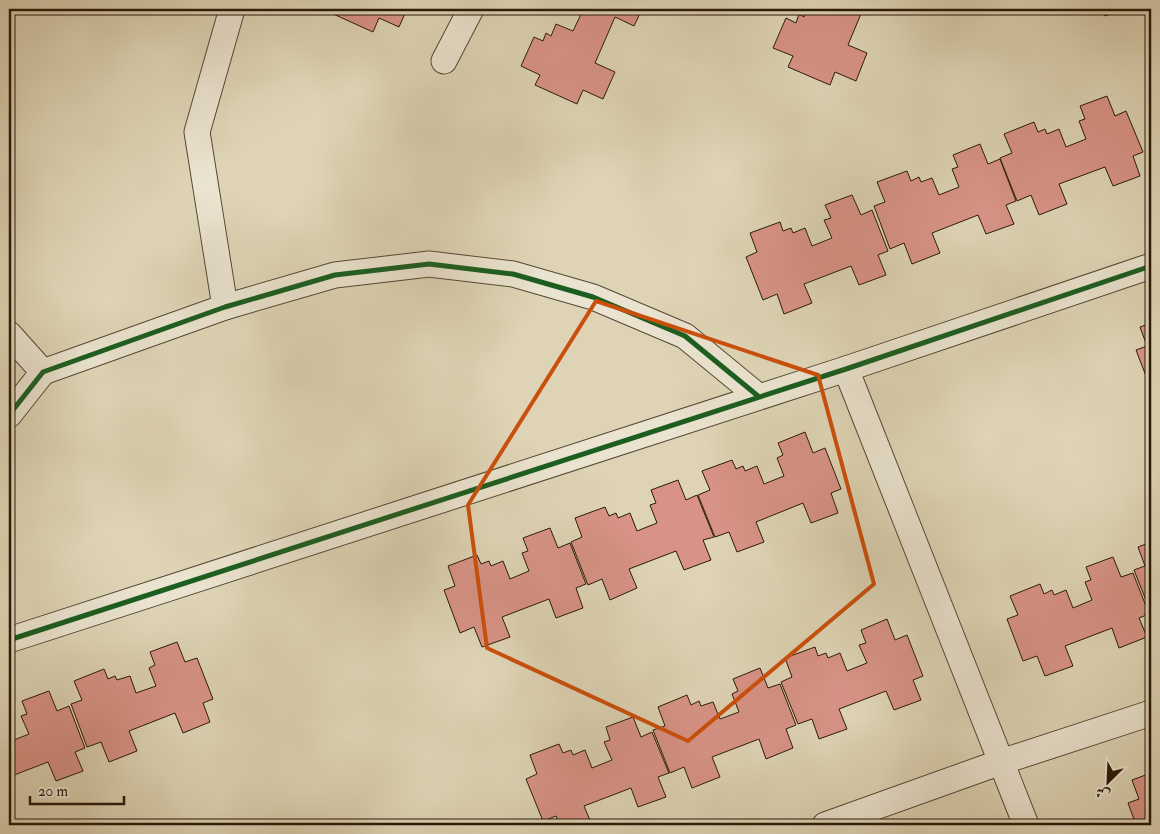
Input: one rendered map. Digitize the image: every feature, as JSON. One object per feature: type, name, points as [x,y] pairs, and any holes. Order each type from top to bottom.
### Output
[{"type":"street","points":[[224,307],[197,132],[232,9]]},
{"type":"street","points":[[444,60],[470,9]]},
{"type":"street","points":[[9,415],[43,372],[224,307],[335,274],[429,264],[512,274],[593,297],[685,336],[758,396]]},
{"type":"street","points":[[9,640],[846,369],[1151,266]]},
{"type":"street","points":[[9,334],[43,372]]},
{"type":"street","points":[[846,369],[1026,825]]},
{"type":"street","points":[[824,825],[1001,762],[1151,713]]},
{"type":"highlighted area","points":[[596,301],[818,375],[874,584],[688,741],[487,648],[468,505]]},
{"type":"building","points":[[333,9],[407,9],[399,27],[379,18],[373,32],[331,13]]},
{"type":"building","points":[[575,9],[642,9],[634,26],[615,17],[595,63],[615,72],[603,99],[583,90],[577,104],[535,85],[540,75],[521,66],[534,37],[543,41],[546,33],[551,36],[556,24],[573,31],[582,12]]},
{"type":"building","points":[[807,9],[817,9],[826,12],[828,9],[863,9],[848,45],[867,53],[856,81],[835,72],[830,85],[788,67],[793,56],[773,48],[786,18],[796,23],[799,14],[804,17]]},
{"type":"building","points":[[1102,9],[1125,9],[1105,16]]},
{"type":"building","points":[[1107,96],[1115,116],[1126,111],[1143,152],[1133,156],[1140,176],[1113,186],[1105,167],[1059,184],[1067,204],[1039,215],[1031,195],[1017,201],[1000,158],[1012,153],[1004,134],[1034,122],[1038,132],[1045,129],[1047,134],[1059,129],[1066,147],[1086,139],[1079,121],[1085,119],[1080,106]]},
{"type":"building","points":[[980,144],[988,164],[1000,159],[1016,201],[1006,205],[1014,224],[986,234],[978,215],[932,233],[940,253],[912,264],[904,243],[890,249],[874,206],[885,202],[877,182],[907,171],[911,181],[919,177],[921,182],[932,178],[939,195],[959,187],[952,169],[958,167],[953,155]]},
{"type":"building","points":[[852,195],[861,215],[872,210],[888,251],[878,255],[886,275],[859,285],[851,266],[804,284],[812,303],[784,314],[777,294],[763,300],[746,257],[757,252],[750,233],[780,222],[783,231],[791,228],[793,233],[805,228],[812,246],[832,238],[824,220],[831,218],[825,205]]},
{"type":"building","points":[[1151,323],[1151,389],[1136,350],[1147,346],[1140,327]]},
{"type":"building","points":[[805,432],[813,453],[825,448],[841,489],[831,493],[838,513],[811,523],[803,503],[756,522],[764,542],[737,552],[729,532],[715,537],[698,495],[710,490],[702,471],[732,460],[736,469],[743,466],[745,471],[757,466],[764,484],[784,476],[777,458],[783,455],[778,443]]},
{"type":"building","points":[[678,480],[686,500],[697,495],[714,537],[703,540],[711,560],[684,570],[676,551],[629,569],[637,588],[610,600],[602,579],[588,585],[571,542],[582,537],[575,518],[605,507],[609,516],[616,513],[618,518],[630,513],[637,531],[657,523],[650,505],[656,503],[651,490]]},
{"type":"building","points":[[550,528],[558,548],[570,543],[586,584],[576,588],[583,608],[556,618],[549,599],[502,617],[510,637],[482,647],[474,627],[460,633],[444,590],[455,586],[448,566],[477,555],[481,564],[489,561],[491,566],[503,561],[510,579],[529,571],[522,553],[528,551],[523,538]]},
{"type":"building","points":[[1151,542],[1151,613],[1134,570],[1145,566],[1138,547]]},
{"type":"building","points":[[1113,557],[1121,577],[1133,573],[1149,614],[1139,618],[1147,637],[1119,648],[1112,628],[1065,646],[1073,666],[1045,676],[1037,656],[1023,661],[1007,619],[1018,615],[1010,596],[1040,584],[1044,594],[1052,590],[1054,595],[1066,590],[1073,608],[1092,600],[1085,582],[1091,580],[1086,567]]},
{"type":"building","points":[[887,619],[895,640],[907,635],[923,676],[913,680],[921,700],[894,710],[886,691],[839,709],[847,729],[819,739],[812,719],[798,724],[781,682],[792,677],[785,658],[815,647],[818,656],[826,653],[828,658],[840,653],[847,671],[867,663],[859,645],[866,643],[861,630]]},
{"type":"building","points":[[177,642],[185,662],[197,658],[213,699],[203,703],[210,722],[183,733],[175,713],[129,731],[137,751],[109,762],[101,742],[87,747],[71,704],[82,700],[74,681],[104,669],[108,679],[115,676],[117,680],[130,676],[136,693],[156,686],[149,668],[155,665],[150,652]]},
{"type":"building","points":[[760,668],[768,688],[780,684],[796,725],[786,729],[793,748],[766,759],[759,739],[712,757],[720,777],[692,788],[684,767],[670,773],[653,730],[665,726],[658,707],[687,695],[691,705],[699,701],[701,706],[713,702],[720,719],[739,712],[732,694],[738,691],[733,679]]},
{"type":"building","points":[[49,691],[57,711],[69,706],[85,748],[75,752],[83,771],[56,781],[48,762],[9,777],[9,742],[29,734],[21,716],[27,714],[22,701]]},
{"type":"building","points":[[633,717],[641,737],[652,732],[669,773],[658,777],[666,797],[638,807],[631,788],[584,806],[592,825],[560,825],[556,816],[543,821],[526,779],[537,774],[530,755],[559,744],[563,753],[571,750],[573,755],[585,750],[592,768],[612,760],[604,742],[610,740],[606,727]]},
{"type":"building","points":[[1151,773],[1151,825],[1136,825],[1128,803],[1139,799],[1132,780]]},
{"type":"cycle path","points":[[9,415],[43,372],[225,307],[335,275],[429,264],[513,274],[593,297],[685,336],[758,396]]},
{"type":"cycle path","points":[[9,640],[846,369],[1151,266]]}]
